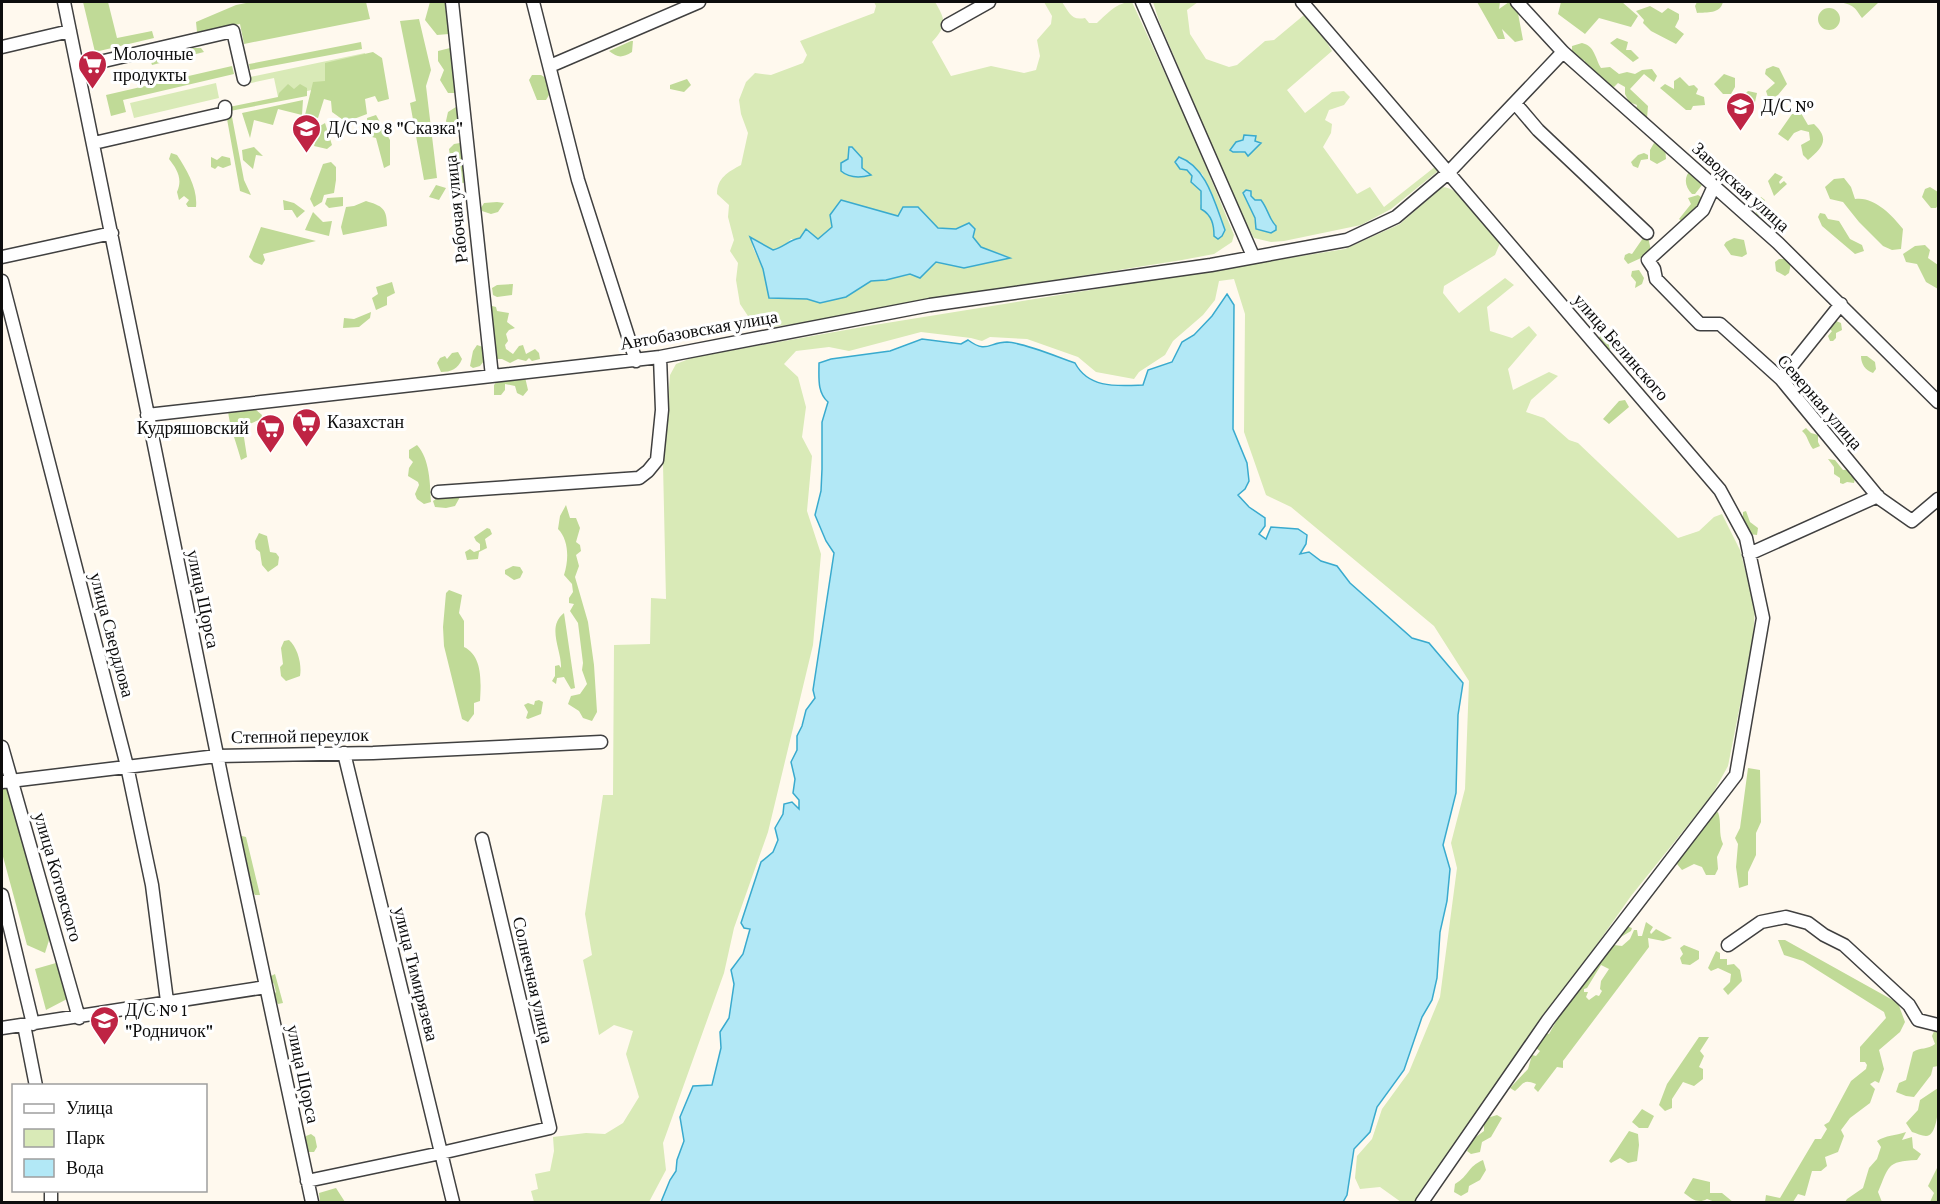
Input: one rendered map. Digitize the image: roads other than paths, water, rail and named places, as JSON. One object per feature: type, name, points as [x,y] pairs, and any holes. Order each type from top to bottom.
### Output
[{"type":"street","name":"улица Щорса","points":[[64,2],[217,756],[312,1203]]},
{"type":"street","name":"Рабочая улица","points":[[452,2],[492,376]]},
{"type":"street","points":[[533,2],[578,180],[636,361]]},
{"type":"street","points":[[550,66],[699,2]]},
{"type":"street","points":[[948,25],[989,2]]},
{"type":"street","points":[[1142,2],[1253,256],[1347,240],[1396,217],[1448,173],[1563,52]]},
{"type":"street","name":"улица Белинского","points":[[1302,2],[1720,490],[1746,538],[1763,618],[1736,775],[1548,1020],[1422,1203]]},
{"type":"street","name":"Заводская улица","points":[[1517,2],[1563,52],[1778,243],[1938,402]]},
{"type":"street","points":[[2,47],[70,31]]},
{"type":"street","points":[[78,67],[233,32],[244,79]]},
{"type":"street","points":[[1515,103],[1538,130],[1647,233]]},
{"type":"street","points":[[94,143],[225,113],[225,107]]},
{"type":"street","name":"Северная улица","points":[[1714,186],[1703,210],[1648,260],[1654,269],[1656,279],[1700,324],[1720,324],[1781,379],[1878,496],[1912,521],[1938,499]]},
{"type":"street","points":[[2,257],[112,233]]},
{"type":"street","name":"Автобазовская улица","points":[[147,415],[636,361],[930,306],[1253,256]]},
{"type":"street","name":"улица Свердлова","points":[[2,281],[127,766],[152,885],[167,1001]]},
{"type":"street","points":[[1781,379],[1841,304]]},
{"type":"street","points":[[438,492],[639,478],[657,460],[662,410],[660,357]]},
{"type":"street","points":[[1749,554],[1878,496]]},
{"type":"street","name":"Степной переулок","points":[[6,782],[217,756],[601,742]]},
{"type":"street","name":"улица Котовского","points":[[2,747],[6,782],[79,1018]]},
{"type":"street","name":"улица Тимирязева","points":[[344,753],[453,1203]]},
{"type":"street","name":"Солнечная улица","points":[[441,1154],[550,1128],[482,839]]},
{"type":"street","points":[[2,895],[29,1025],[36,1084]]},
{"type":"street","points":[[1728,945],[1761,922],[1786,917],[1808,923],[1824,935],[1844,945],[1909,1005],[1918,1020],[1938,1025]]},
{"type":"street","points":[[2,1028],[79,1018],[167,1001],[266,987]]},
{"type":"street","points":[[307,1181],[441,1154]]},
{"type":"water","points":[[1244,135],[1256,136],[1255,141],[1261,143],[1248,156],[1245,152],[1230,150],[1236,142],[1243,140]]},
{"type":"water","points":[[849,147],[852,147],[862,158],[862,168],[871,175],[855,177],[841,171],[841,163],[848,159]]},
{"type":"water","points":[[1179,157],[1197,169],[1209,188],[1225,230],[1218,239],[1214,236],[1210,217],[1201,209],[1201,191],[1191,182],[1192,176],[1187,170],[1180,169],[1175,162]]},
{"type":"water","points":[[1246,190],[1251,191],[1251,196],[1255,200],[1261,200],[1276,230],[1271,233],[1256,229],[1255,218],[1243,193]]},
{"type":"water","points":[[841,200],[898,216],[903,207],[918,207],[938,228],[956,229],[969,223],[975,229],[973,237],[981,247],[1010,258],[964,268],[936,262],[920,278],[910,274],[871,281],[846,297],[820,303],[807,299],[769,298],[763,269],[750,237],[773,250],[800,238],[806,229],[818,239],[832,227],[830,215]]},
{"type":"water","points":[[1227,294],[1234,305],[1233,429],[1247,463],[1249,481],[1238,495],[1249,507],[1265,518],[1265,526],[1259,534],[1266,539],[1271,527],[1298,529],[1307,535],[1306,544],[1300,554],[1309,552],[1321,561],[1337,566],[1350,583],[1412,638],[1429,643],[1463,683],[1458,715],[1456,793],[1443,845],[1450,869],[1447,901],[1440,932],[1437,978],[1432,1000],[1422,1017],[1404,1070],[1377,1107],[1370,1132],[1354,1149],[1347,1195],[1343,1202],[661,1202],[676,1171],[677,1160],[684,1141],[680,1117],[693,1086],[712,1085],[721,1048],[720,1032],[729,1018],[734,984],[731,970],[743,954],[750,929],[744,928],[741,923],[761,862],[773,852],[778,840],[775,828],[783,814],[784,804],[792,802],[799,809],[799,800],[793,793],[795,779],[791,762],[797,750],[797,736],[806,710],[815,698],[813,690],[834,553],[815,515],[821,491],[822,422],[828,402],[820,389],[819,363],[831,359],[890,351],[922,339],[961,344],[968,340],[984,347],[1007,342],[1075,363],[1088,378],[1096,382],[1114,385],[1143,385],[1148,370],[1172,362],[1182,342],[1194,335],[1212,316]]},
{"type":"place","name":"Молочные продукты","points":[[92,90]]},
{"type":"place","name":"Д/С №","points":[[1740,132]]},
{"type":"place","name":"Д/С № 8 \"Сказка\"","points":[[306,154]]},
{"type":"place","name":"Казахстан","points":[[306,448]]},
{"type":"place","name":"Кудряшовский","points":[[270,454]]},
{"type":"place","name":"Д/С № 1 \"Родничок\"","points":[[104,1046]]}]
